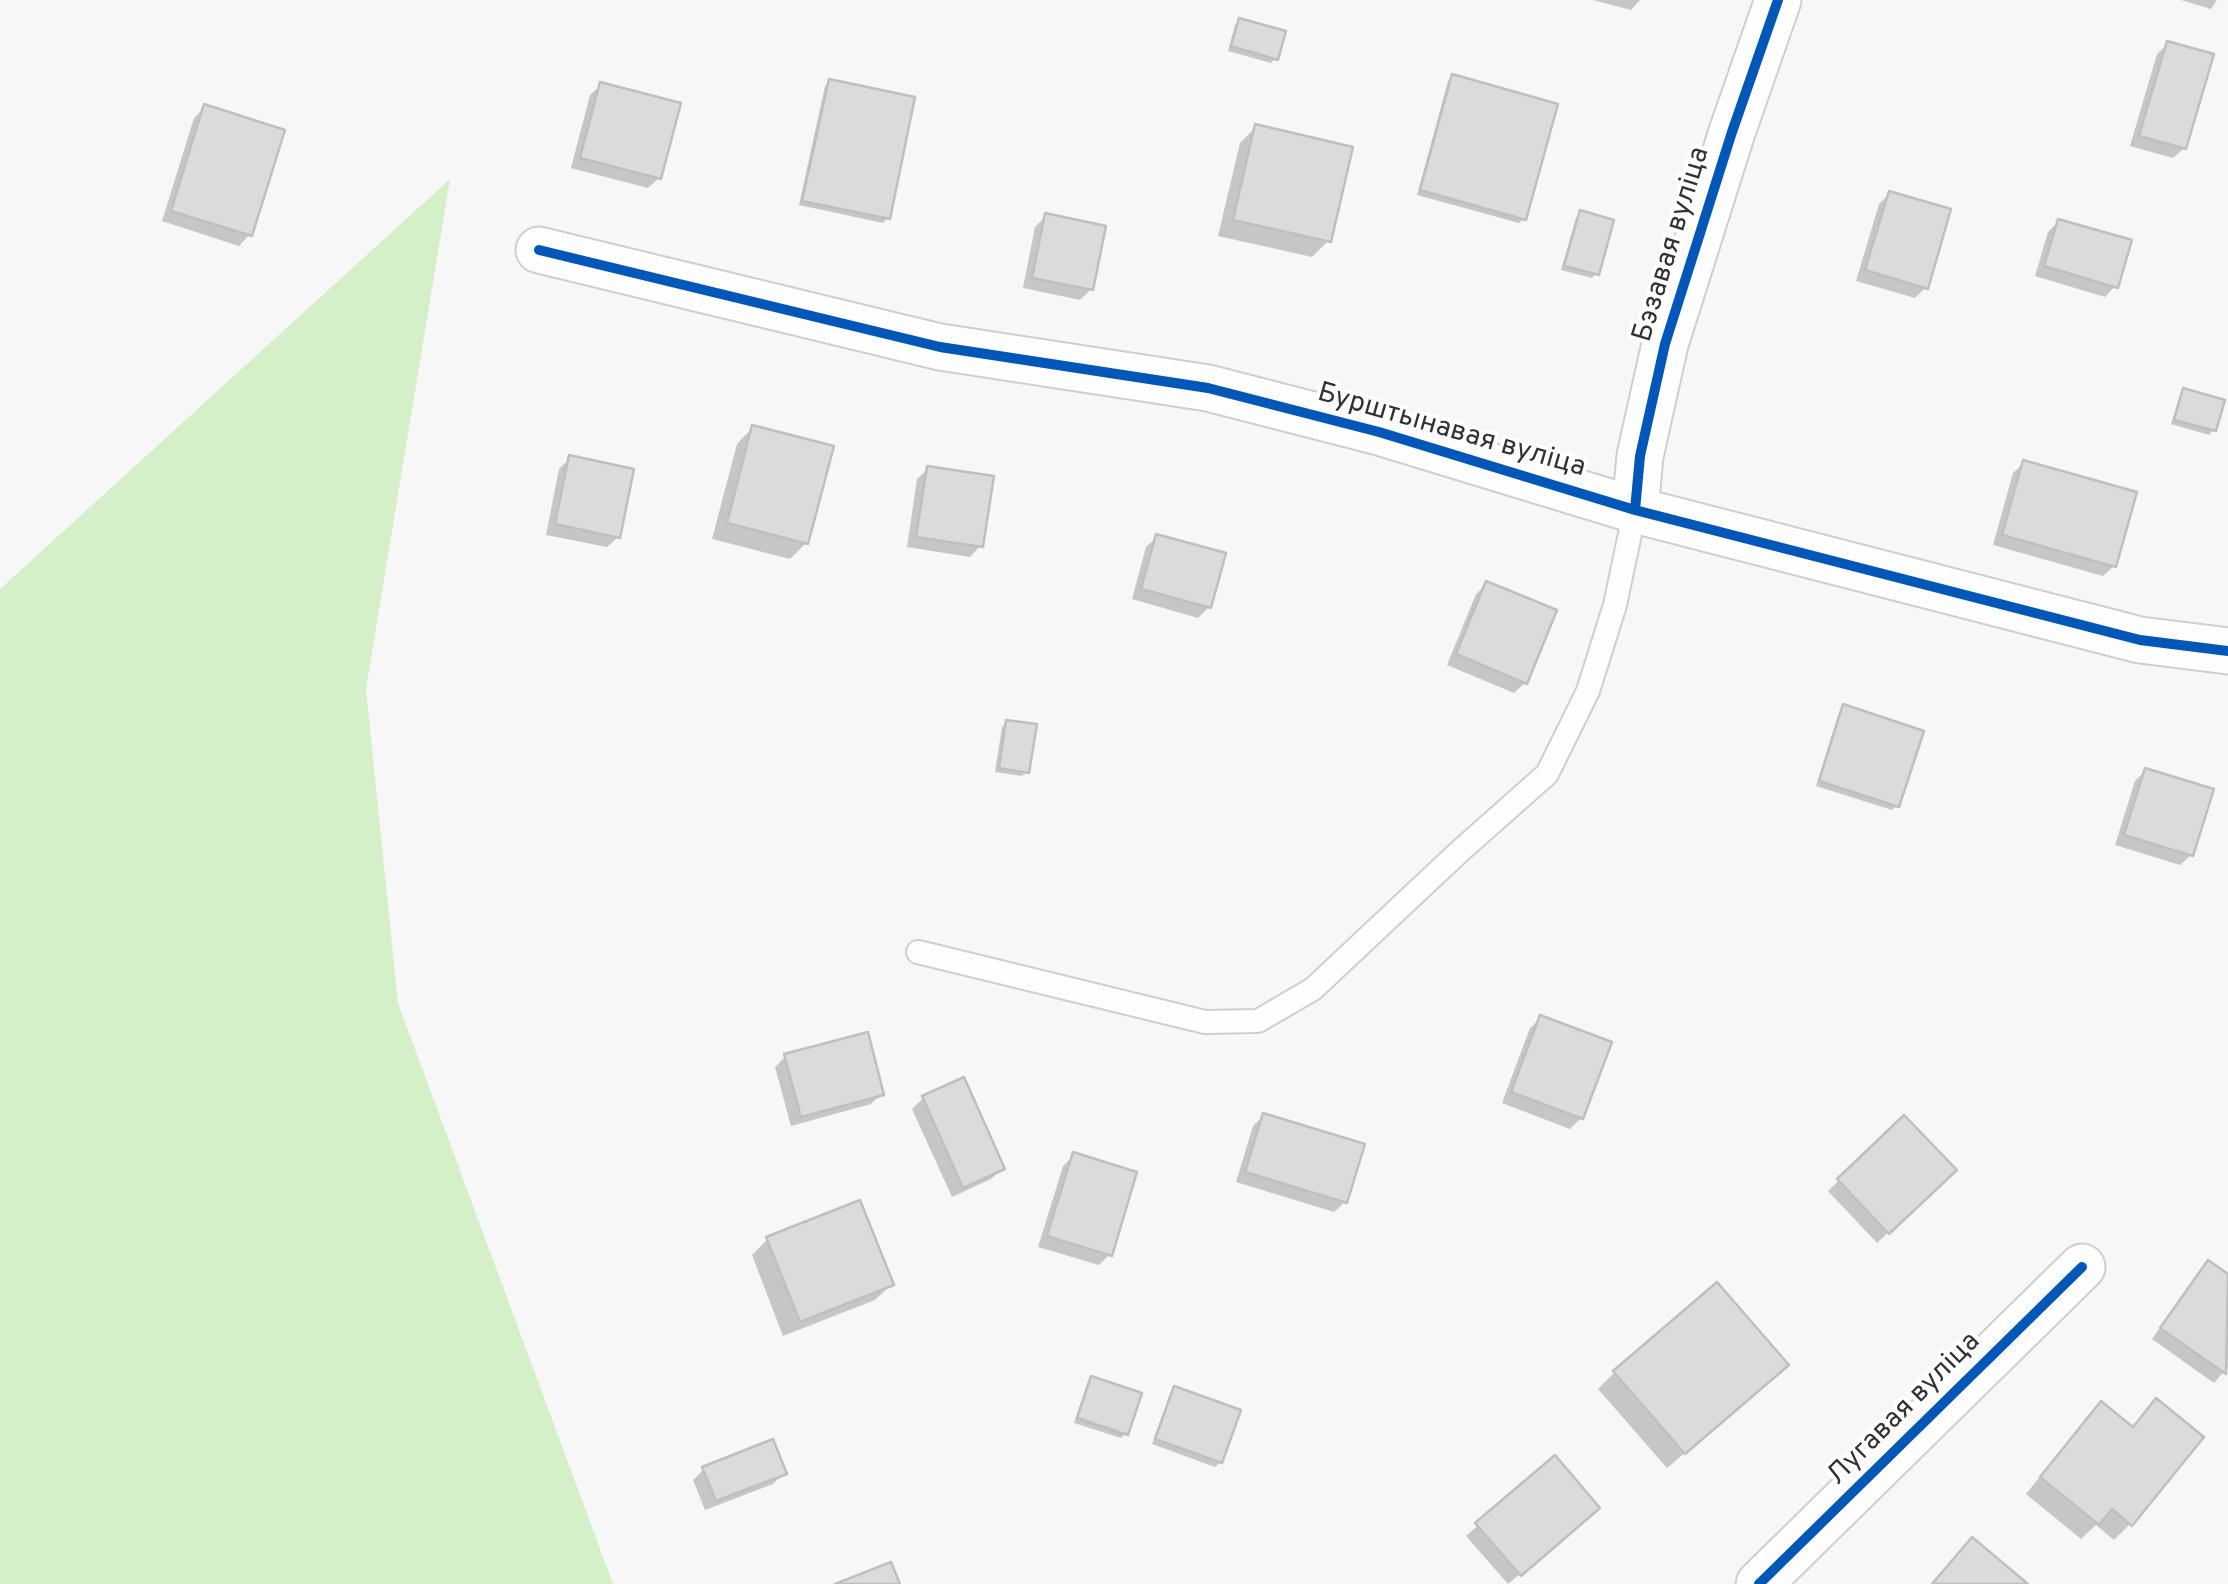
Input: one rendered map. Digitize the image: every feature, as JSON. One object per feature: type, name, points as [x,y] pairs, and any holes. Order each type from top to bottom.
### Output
[{"type":"street","name":"Бэзавая вуліца","points":[[1635,510],[1640,456],[1664,344],[1778,0]]},
{"type":"street","name":"Бурштынавая вуліца","points":[[539,250],[940,347],[1208,388],[1379,432],[1635,510],[2140,640],[2228,652]]},
{"type":"street","name":"Лугавая вуліца","points":[[1760,1584],[2082,1267]]},
{"type":"lane","points":[[918,952],[1206,1022],[1258,1021],[1313,989],[1547,774],[1588,691],[1615,605],[1635,510]]},
{"type":"green space","points":[[450,179],[366,689],[398,1003],[613,1584],[0,1584],[0,589]]},
{"type":"building","points":[[1239,18],[1286,31],[1278,60],[1231,46]]},
{"type":"building","points":[[2167,41],[2214,54],[2186,149],[2139,136]]},
{"type":"building","points":[[1452,74],[1558,104],[1526,220],[1420,190]]},
{"type":"building","points":[[829,79],[915,97],[890,219],[802,201]]},
{"type":"building","points":[[600,82],[681,103],[661,179],[580,158]]},
{"type":"building","points":[[204,104],[285,130],[252,236],[171,211]]},
{"type":"building","points":[[1255,124],[1353,147],[1331,242],[1233,220]]},
{"type":"building","points":[[1889,191],[1951,209],[1928,289],[1865,270]]},
{"type":"building","points":[[1580,210],[1614,220],[1599,275],[1564,266]]},
{"type":"building","points":[[1045,213],[1106,226],[1093,290],[1032,278]]},
{"type":"building","points":[[2058,219],[2132,240],[2118,288],[2044,266]]},
{"type":"building","points":[[2183,388],[2225,400],[2216,431],[2174,420]]},
{"type":"building","points":[[752,425],[834,446],[808,544],[727,523]]},
{"type":"building","points":[[569,455],[634,469],[620,538],[555,524]]},
{"type":"building","points":[[2023,460],[2137,492],[2116,567],[2002,535]]},
{"type":"building","points":[[927,466],[994,476],[983,547],[916,537]]},
{"type":"building","points":[[1156,534],[1226,553],[1211,608],[1141,589]]},
{"type":"building","points":[[1486,581],[1557,610],[1527,684],[1456,654]]},
{"type":"building","points":[[1843,704],[1924,731],[1899,807],[1819,781]]},
{"type":"building","points":[[1006,720],[1037,724],[1029,773],[999,768]]},
{"type":"building","points":[[2145,768],[2214,789],[2193,856],[2124,835]]},
{"type":"building","points":[[1540,1015],[1612,1042],[1583,1119],[1511,1092]]},
{"type":"building","points":[[868,1032],[884,1095],[801,1117],[784,1054]]},
{"type":"building","points":[[964,1077],[1005,1169],[963,1188],[922,1096]]},
{"type":"building","points":[[1263,1113],[1365,1144],[1347,1203],[1245,1172]]},
{"type":"building","points":[[1904,1115],[1957,1170],[1889,1234],[1837,1179]]},
{"type":"building","points":[[1073,1152],[1137,1172],[1112,1256],[1047,1236]]},
{"type":"building","points":[[860,1200],[894,1285],[800,1322],[766,1237]]},
{"type":"building","points":[[2208,1260],[2228,1274],[2226,1374],[2160,1328]]},
{"type":"building","points":[[1717,1282],[1789,1365],[1685,1454],[1613,1371]]},
{"type":"building","points":[[1091,1376],[1142,1393],[1128,1435],[1077,1418]]},
{"type":"building","points":[[1174,1386],[1241,1410],[1222,1463],[1155,1439]]},
{"type":"building","points":[[2156,1398],[2204,1437],[2132,1526],[2112,1509],[2099,1525],[2040,1477],[2101,1401],[2133,1427]]},
{"type":"building","points":[[773,1439],[787,1474],[716,1501],[702,1467]]},
{"type":"building","points":[[1555,1455],[1600,1508],[1521,1576],[1475,1523]]},
{"type":"building","points":[[1972,1537],[2028,1584],[1932,1584]]},
{"type":"building","points":[[891,1562],[900,1584],[835,1584]]},
{"type":"cycle path","points":[[1635,510],[1640,456],[1665,344],[1778,0]]},
{"type":"cycle path","points":[[539,250],[940,347],[1208,388],[1379,432],[1635,510],[2140,640],[2228,651]]},
{"type":"cycle path","points":[[1759,1584],[2082,1267]]}]
